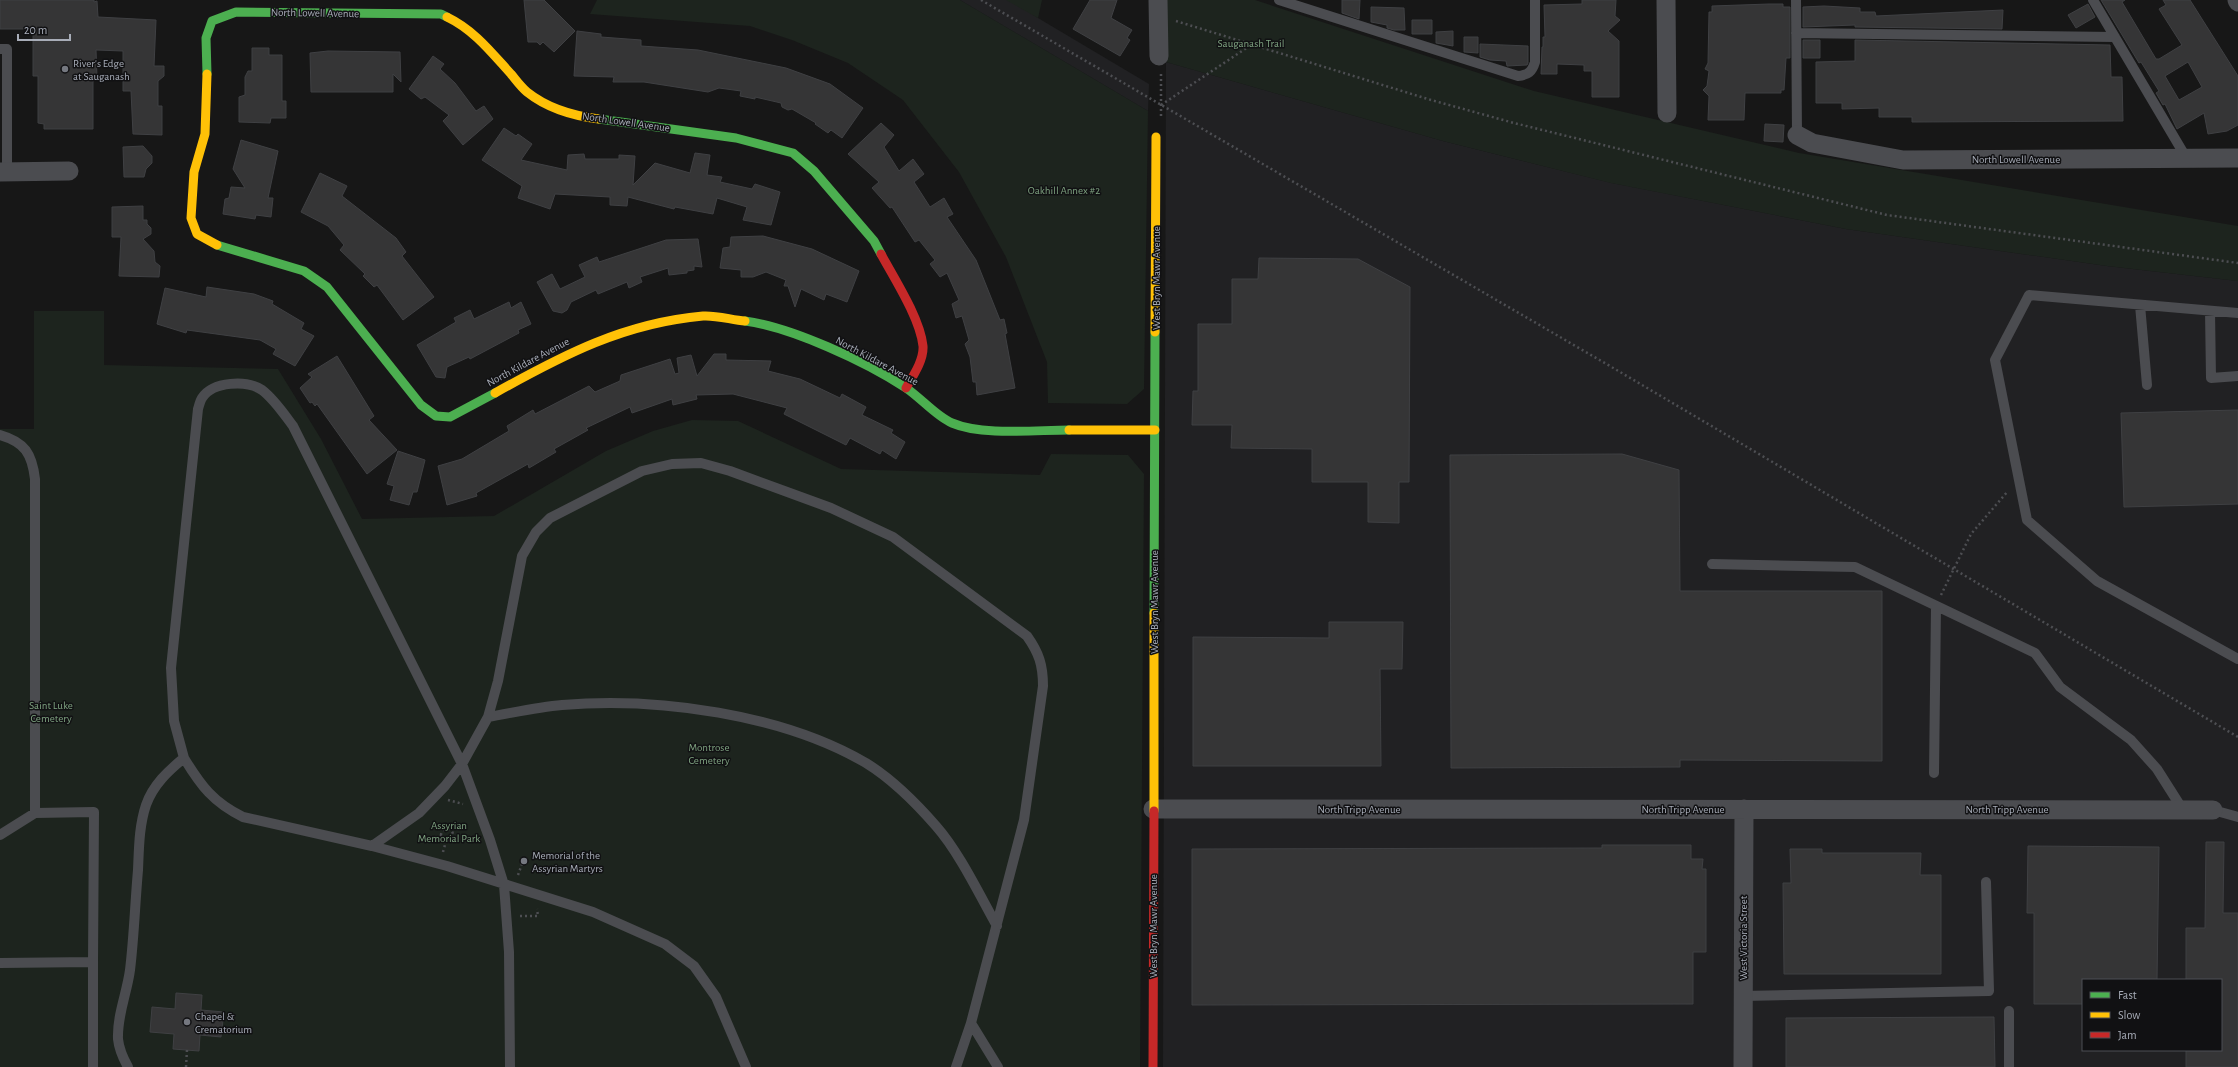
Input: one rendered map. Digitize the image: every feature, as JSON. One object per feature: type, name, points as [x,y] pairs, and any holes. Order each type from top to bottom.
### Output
[{"type":"street","points":[[1666,0],[1667,113]]},
{"type":"street","points":[[1158,8],[1160,64]]},
{"type":"street","name":"North Lowell Avenue","points":[[212,21],[236,12],[441,14],[462,24],[478,37],[527,92],[551,106],[582,117],[736,138],[793,153],[814,171],[874,241],[911,308],[922,346],[920,362],[906,388]]},
{"type":"street","name":"North Kildare Avenue","points":[[212,21],[206,38],[207,109],[205,134],[194,172],[191,218],[197,234],[216,244],[304,272],[327,287],[421,405],[436,416],[450,417],[564,355],[634,328],[704,316],[767,324],[843,354],[906,388],[951,423],[976,430],[1155,430]]},
{"type":"street","name":"North Lowell Avenue","points":[[1797,135],[1812,143],[1903,160],[2238,158]]},
{"type":"street","name":"West Bryn Mawr Avenue","points":[[1153,1067],[1156,137]]},
{"type":"street","points":[[3,171],[69,171]]},
{"type":"street","name":"North Tripp Avenue","points":[[1153,808],[2213,810]]},
{"type":"street","name":"West Victoria Street","points":[[1743,1067],[1744,809]]},
{"type":"lane","points":[[1279,0],[1518,76],[1527,75],[1533,70],[1535,62],[1535,0]]},
{"type":"lane","points":[[1796,0],[1797,135]]},
{"type":"lane","points":[[2093,0],[2187,159]]},
{"type":"lane","points":[[1796,33],[2115,37]]},
{"type":"lane","points":[[0,49],[7,49],[3,171]]},
{"type":"lane","points":[[2238,313],[2029,295],[1995,360],[2028,520],[2097,581],[2238,659]]},
{"type":"lane","points":[[2140,305],[2147,385]]},
{"type":"lane","points":[[2210,311],[2211,378],[2238,376]]},
{"type":"lane","points":[[510,1067],[509,952],[504,885],[479,809],[462,764],[292,426],[262,390],[248,385],[236,384],[210,391],[202,398],[198,409],[171,668],[174,721],[184,758],[199,782],[212,797],[226,808],[243,817],[372,846],[448,866],[504,885],[593,912],[670,948],[694,966],[716,997],[746,1067]]},
{"type":"lane","points":[[0,436],[12,439],[31,456],[35,479],[36,813]]},
{"type":"lane","points":[[372,846],[419,813],[435,796],[462,764],[488,717],[498,682],[522,556],[536,532],[550,518],[642,471],[672,464],[701,463],[730,471],[832,508],[893,537],[1026,636],[1037,650],[1043,667],[1043,686],[1024,820],[971,1023],[956,1067]]},
{"type":"lane","points":[[1712,564],[1854,566],[2035,653],[2060,687],[2131,740],[2157,769],[2183,810]]},
{"type":"lane","points":[[1934,773],[1936,606]]},
{"type":"lane","points":[[488,717],[562,705],[627,703],[695,709],[768,722],[826,743],[867,764],[904,793],[936,826],[997,926]]},
{"type":"lane","points":[[128,1067],[122,1056],[118,1040],[119,1023],[130,972],[133,945],[140,826],[147,803],[156,786],[168,771],[184,758]]},
{"type":"lane","points":[[2213,810],[2238,817]]},
{"type":"lane","points":[[0,835],[36,813],[94,812],[93,1067]]},
{"type":"lane","points":[[1743,996],[1989,991],[1986,882]]},
{"type":"lane","points":[[0,963],[93,962]]},
{"type":"lane","points":[[2009,1011],[2009,1067]]},
{"type":"lane","points":[[971,1023],[998,1067]]},
{"type":"path","points":[[981,0],[1954,569],[2238,737]]},
{"type":"path","points":[[1158,8],[1252,45],[1506,120],[1887,215],[2238,263]]},
{"type":"path","points":[[1161,105],[1252,45]]},
{"type":"path","points":[[1156,137],[1161,132],[1160,64]]},
{"type":"path","points":[[1936,606],[1970,534],[2019,479]]},
{"type":"path","points":[[435,796],[479,809]]},
{"type":"path","points":[[446,829],[450,830],[453,835],[451,840],[448,841],[444,840],[441,835],[446,829]]},
{"type":"path","points":[[186,1067],[187,1050]]},
{"type":"shaded area","points":[[960,0],[1011,0],[1038,18],[1149,84],[1148,111]]},
{"type":"shaded area","points":[[1166,62],[1443,141],[1612,183],[1846,229],[2107,266],[2238,281],[2238,1067],[1163,1067]]},
{"type":"green space","name":"Oakhill Annex #2","points":[[597,0],[960,0],[1148,111],[1144,389],[1127,404],[1048,403],[1047,362],[1006,257],[959,172],[903,100],[848,63],[792,40],[750,26],[590,14]]},
{"type":"green space","points":[[1006,0],[1042,0],[1038,18]]},
{"type":"green space","name":"Sauganash Trail","points":[[1167,0],[1255,0],[1534,91],[1799,153],[2238,226],[2238,281],[2107,266],[1846,229],[1611,183],[1443,141],[1166,62]]},
{"type":"green space","name":"Montrose Cemetery","points":[[34,311],[104,311],[104,365],[278,369],[321,439],[362,519],[494,516],[606,451],[653,431],[692,420],[738,421],[841,469],[1040,475],[1051,454],[1128,455],[1144,474],[1140,1067],[0,1067],[0,429],[34,429]]},
{"type":"building","name":"River's Edge at Sauganash","points":[[0,0],[94,0],[94,2],[97,1],[98,17],[156,20],[154,66],[164,66],[164,76],[158,81],[158,106],[162,106],[162,135],[133,134],[131,91],[123,91],[123,51],[96,50],[97,77],[93,77],[93,129],[44,129],[44,124],[38,123],[38,76],[33,76],[33,29],[0,29]]},
{"type":"building","points":[[524,0],[544,0],[575,31],[554,52],[543,42],[540,45],[537,42],[528,42]]},
{"type":"building","points":[[1090,0],[1117,0],[1111,18],[1132,30],[1127,38],[1130,40],[1120,56],[1073,29]]},
{"type":"building","points":[[1342,0],[1360,0],[1359,19],[1342,13]]},
{"type":"building","points":[[1582,0],[1616,0],[1615,16],[1620,20],[1608,31],[1619,41],[1619,97],[1592,97],[1592,71],[1584,71],[1584,65],[1557,64],[1557,74],[1541,74],[1543,37],[1545,37],[1544,5],[1582,4]]},
{"type":"building","points":[[2101,0],[2125,0],[2122,2],[2156,59],[2159,59],[2182,45],[2159,9],[2166,5],[2163,0],[2190,0],[2238,76],[2238,125],[2227,131],[2208,134],[2204,113],[2177,129],[2165,104],[2163,105],[2156,93],[2159,91],[2141,62],[2139,63]],"holes":[[[2188,62],[2202,87],[2179,100],[2165,76]]]},
{"type":"building","points":[[1783,4],[1783,7],[1790,7],[1790,58],[1786,58],[1784,90],[1781,90],[1781,93],[1745,93],[1744,120],[1708,120],[1709,96],[1703,90],[1707,86],[1709,71],[1705,69],[1708,63],[1709,12],[1712,12],[1712,6]]},
{"type":"building","points":[[2088,4],[2095,17],[2076,28],[2068,15]]},
{"type":"building","points":[[1824,6],[1860,8],[1860,12],[1875,12],[1876,16],[2003,10],[2002,29],[1855,27],[1855,25],[1803,27],[1803,7]]},
{"type":"building","points":[[1371,7],[1404,8],[1405,30],[1394,30],[1387,28],[1387,25],[1371,22]]},
{"type":"building","points":[[1412,20],[1432,20],[1432,34],[1412,34]]},
{"type":"building","points":[[577,31],[601,34],[601,37],[641,40],[641,46],[698,50],[786,68],[830,84],[863,108],[842,138],[831,130],[828,133],[815,124],[816,123],[792,109],[788,110],[782,107],[781,103],[755,97],[755,99],[740,96],[741,91],[719,88],[708,92],[644,82],[613,82],[614,77],[574,76]]},
{"type":"building","points":[[1453,31],[1453,46],[1436,43],[1436,32]]},
{"type":"building","points":[[1464,37],[1478,37],[1478,53],[1464,52]]},
{"type":"building","points":[[1803,40],[1820,40],[1820,58],[1803,58]]},
{"type":"building","points":[[1855,40],[2110,45],[2111,77],[2122,77],[2123,121],[1912,122],[1912,117],[1879,117],[1879,108],[1842,109],[1842,103],[1816,103],[1816,62],[1855,61]]},
{"type":"building","points":[[1480,44],[1528,46],[1528,63],[1527,65],[1507,66],[1506,61],[1490,60],[1480,57]]},
{"type":"building","points":[[252,48],[269,48],[269,55],[282,55],[282,101],[286,101],[286,118],[271,118],[270,123],[239,122],[239,97],[245,95],[245,77],[248,71],[252,71]]},
{"type":"building","points":[[328,51],[400,52],[401,82],[393,74],[393,92],[311,92],[310,53]]},
{"type":"building","points":[[433,56],[444,64],[440,69],[455,83],[476,111],[484,106],[493,119],[463,145],[443,121],[449,115],[425,97],[421,99],[409,89]]},
{"type":"building","points":[[881,123],[894,135],[884,147],[899,171],[913,159],[924,174],[914,182],[930,207],[944,198],[953,214],[947,217],[976,260],[1000,320],[1004,319],[1007,333],[1005,334],[1015,388],[977,395],[976,382],[973,382],[970,357],[965,344],[969,340],[962,316],[956,318],[952,304],[959,300],[947,273],[940,277],[930,264],[935,260],[919,240],[915,242],[892,207],[890,208],[872,188],[879,182],[848,154]]},
{"type":"building","points":[[1765,124],[1784,125],[1783,142],[1764,141]]},
{"type":"building","points":[[504,128],[516,136],[518,134],[532,144],[521,160],[567,170],[568,155],[584,154],[585,159],[619,159],[619,155],[635,156],[633,185],[655,163],[690,173],[695,153],[710,155],[707,175],[722,177],[720,182],[752,189],[755,184],[780,192],[771,225],[743,220],[747,207],[717,198],[713,214],[675,207],[674,209],[628,197],[627,206],[610,205],[610,197],[555,194],[550,209],[518,198],[522,186],[482,160]]},
{"type":"building","points":[[241,140],[278,151],[268,198],[273,198],[271,217],[256,215],[255,219],[223,214],[225,199],[229,198],[231,187],[245,188],[233,169]]},
{"type":"building","points":[[143,146],[152,156],[152,163],[146,169],[144,177],[124,177],[123,147]]},
{"type":"building","points":[[320,173],[347,186],[342,196],[396,238],[406,252],[402,256],[434,297],[403,320],[377,285],[374,287],[363,276],[365,274],[340,250],[344,245],[328,226],[301,212]]},
{"type":"building","points":[[143,206],[143,220],[147,220],[147,224],[151,228],[151,234],[143,239],[154,251],[155,262],[160,266],[159,277],[119,276],[121,237],[112,237],[112,207]]},
{"type":"building","points":[[763,236],[812,249],[859,271],[847,302],[826,294],[824,300],[801,289],[795,307],[788,286],[784,286],[786,280],[766,272],[753,277],[741,277],[741,270],[720,268],[723,248],[730,247],[731,237]]},
{"type":"building","points":[[698,239],[702,267],[694,266],[694,270],[687,271],[687,273],[669,275],[668,268],[640,277],[642,282],[629,288],[627,282],[598,294],[596,290],[571,302],[567,310],[562,313],[553,311],[537,282],[552,274],[560,289],[585,277],[579,265],[597,257],[599,262],[666,240]]},
{"type":"building","points":[[1259,258],[1358,259],[1410,287],[1409,482],[1399,482],[1399,523],[1368,522],[1368,482],[1312,482],[1312,449],[1231,448],[1232,425],[1192,425],[1193,391],[1198,391],[1198,324],[1232,324],[1232,279],[1258,279]]},
{"type":"building","points":[[207,287],[254,294],[273,301],[272,304],[304,323],[301,329],[314,336],[295,366],[273,354],[276,349],[260,340],[187,330],[186,333],[157,324],[165,288],[206,297]]},
{"type":"building","points":[[509,302],[511,308],[521,302],[531,324],[518,330],[519,333],[470,359],[469,357],[447,367],[445,378],[436,377],[417,345],[456,322],[454,318],[470,310],[474,319]]},
{"type":"building","points":[[714,354],[726,354],[726,360],[771,361],[768,371],[800,379],[840,398],[842,394],[866,407],[862,415],[893,430],[891,433],[905,442],[896,459],[882,450],[880,454],[850,438],[846,445],[784,414],[787,408],[733,394],[696,395],[697,399],[673,405],[672,399],[632,413],[630,407],[586,428],[588,430],[554,449],[556,452],[529,468],[528,464],[476,493],[477,496],[447,505],[438,466],[462,459],[509,431],[507,426],[533,410],[535,414],[589,386],[595,392],[620,381],[621,375],[670,359],[675,374],[679,373],[677,358],[691,355],[697,376]]},
{"type":"building","points":[[337,356],[374,416],[369,420],[397,450],[367,474],[317,404],[315,406],[312,402],[310,403],[300,388],[312,377],[308,374]]},
{"type":"building","points":[[2238,410],[2238,504],[2124,507],[2121,413]]},
{"type":"building","points":[[398,451],[425,460],[417,492],[413,492],[409,505],[390,500],[394,486],[387,484]]},
{"type":"building","points":[[1622,454],[1679,470],[1680,591],[1882,591],[1882,761],[1680,760],[1680,767],[1451,768],[1450,455]]},
{"type":"building","points":[[1329,622],[1403,622],[1402,669],[1380,669],[1381,766],[1193,766],[1193,637],[1329,638]]},
{"type":"building","points":[[2206,842],[2224,842],[2223,913],[2238,913],[2238,1067],[2186,1067],[2186,1051],[2222,1051],[2222,979],[2186,979],[2186,928],[2205,928]]},
{"type":"building","points":[[1602,845],[1691,845],[1691,859],[1703,859],[1702,869],[1706,869],[1706,952],[1693,952],[1693,1004],[1192,1005],[1192,849],[1602,848]]},
{"type":"building","points":[[2028,846],[2159,847],[2157,979],[2082,979],[2082,1004],[2034,1004],[2034,913],[2027,913]]},
{"type":"building","points":[[1790,849],[1822,849],[1822,853],[1921,853],[1920,875],[1941,875],[1941,974],[1784,974],[1783,883],[1791,883]]},
{"type":"building","name":"Chapel & Crematorium","points":[[176,993],[202,995],[201,1010],[224,1012],[221,1037],[200,1035],[199,1051],[173,1049],[174,1034],[150,1032],[152,1007],[175,1009]]},
{"type":"building","points":[[1994,1017],[1995,1067],[1786,1067],[1786,1018]]},
{"type":"traffic: fast","points":[[207,74],[206,38],[212,21],[236,12],[441,14],[447,17]]},
{"type":"traffic: fast","points":[[599,119],[736,138],[793,153],[814,171],[874,241],[881,254]]},
{"type":"traffic: fast","points":[[217,245],[304,271],[327,287],[421,405],[436,416],[450,417],[495,393]]},
{"type":"traffic: fast","points":[[745,321],[784,330],[806,338],[871,367],[912,392],[946,420],[952,423],[978,430],[994,431],[1069,430]]},
{"type":"traffic: fast","points":[[1154,613],[1155,332]]},
{"type":"traffic: slow","points":[[447,17],[457,22],[474,35],[523,88],[535,98],[561,110],[580,116],[599,119]]},
{"type":"traffic: slow","points":[[207,74],[205,134],[194,172],[191,218],[197,234],[217,245]]},
{"type":"traffic: slow","points":[[1155,332],[1156,137]]},
{"type":"traffic: slow","points":[[495,393],[545,366],[620,333],[674,320],[703,316],[745,321]]},
{"type":"traffic: slow","points":[[1069,430],[1155,430]]},
{"type":"traffic: slow","points":[[1154,613],[1154,811]]},
{"type":"traffic: jam","points":[[881,254],[912,311],[921,335],[923,346],[922,357],[906,388]]},
{"type":"traffic: jam","points":[[1153,1067],[1154,811]]},
{"type":"place","name":"River's Edge at Sauganash","points":[[65,69]]},
{"type":"place","name":"Memorial of the Assyrian Martyrs","points":[[524,861]]},
{"type":"place","name":"Chapel & Crematorium","points":[[187,1022]]},
{"type":"park label","name":"Saint Luke Cemetery","points":[[51,711]]},
{"type":"park label","name":"Assyrian Memorial Park","points":[[449,831]]}]
